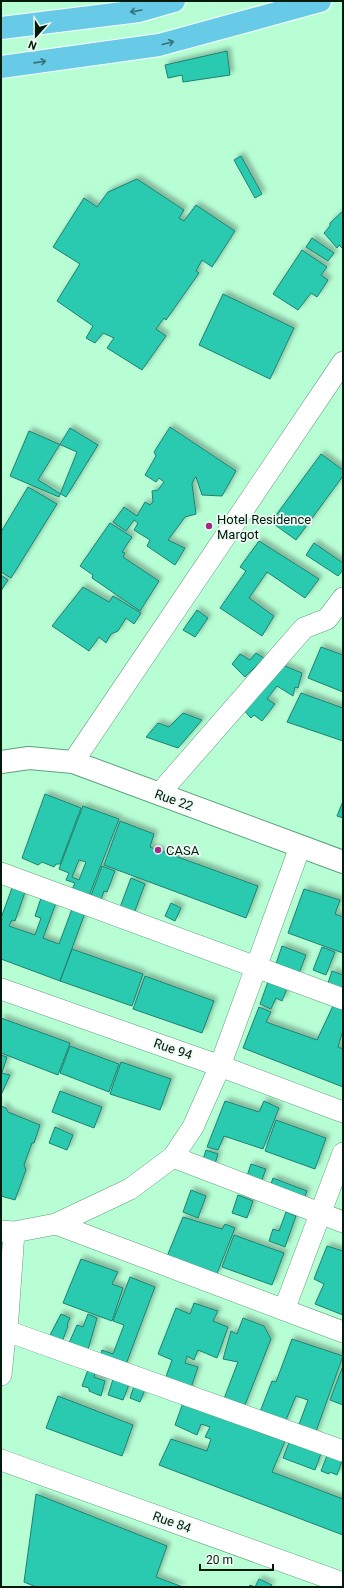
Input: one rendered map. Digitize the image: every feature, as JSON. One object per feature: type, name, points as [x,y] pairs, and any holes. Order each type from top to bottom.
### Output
[{"type":"highway","points":[[1,28],[138,11],[174,1]]},
{"type":"highway","points":[[1,67],[159,45],[320,1]]},
{"type":"street","points":[[73,762],[343,362]]},
{"type":"street","points":[[159,794],[304,628],[335,622],[343,598]]},
{"type":"street","name":"Rue 22","points":[[1,762],[29,758],[73,762],[343,862]]},
{"type":"street","points":[[1,1375],[4,1340],[8,1231],[56,1224],[130,1189],[173,1157],[193,1127],[220,1066],[300,847]]},
{"type":"street","points":[[2,877],[343,999]]},
{"type":"street","name":"Rue 94","points":[[1,989],[220,1066],[343,1112]]},
{"type":"street","points":[[284,1310],[343,1152]]},
{"type":"street","points":[[173,1157],[343,1222]]},
{"type":"street","points":[[56,1224],[343,1332]]},
{"type":"street","points":[[4,1340],[343,1451]]},
{"type":"street","name":"Rue 84","points":[[1,1460],[343,1584]]},
{"type":"building","points":[[227,51],[230,75],[183,82],[182,75],[168,78],[165,65]]},
{"type":"building","points":[[241,156],[262,194],[255,198],[234,160]]},
{"type":"building","points":[[137,179],[184,210],[179,218],[184,221],[196,205],[235,231],[212,267],[202,260],[196,271],[199,273],[166,320],[164,318],[156,329],[166,336],[142,370],[107,348],[114,338],[103,333],[95,343],[86,338],[93,326],[57,301],[80,264],[53,247],[84,198],[97,207],[108,192]]},
{"type":"building","points":[[343,211],[343,249],[339,245],[337,248],[324,233],[330,226],[330,223]]},
{"type":"building","points":[[312,238],[334,253],[328,261],[306,247]]},
{"type":"building","points":[[302,250],[327,267],[321,275],[328,280],[317,297],[311,293],[298,310],[273,294]]},
{"type":"building","points":[[223,294],[294,328],[270,379],[199,345]]},
{"type":"building","points":[[170,427],[236,471],[222,496],[202,495],[196,477],[194,479],[192,484],[196,514],[185,517],[168,540],[185,548],[175,565],[147,546],[150,540],[134,530],[138,523],[134,520],[126,531],[113,522],[124,507],[137,516],[145,502],[150,505],[153,502],[152,491],[158,490],[164,482],[159,478],[156,482],[145,475],[156,456],[154,452]]},
{"type":"building","points":[[70,428],[98,445],[66,497],[38,480]]},
{"type":"building","points":[[29,431],[77,452],[59,497],[10,476]]},
{"type":"building","points":[[321,454],[343,470],[343,476],[296,540],[271,522]]},
{"type":"building","points":[[28,487],[57,504],[11,578],[1,572],[1,532]]},
{"type":"building","points":[[110,523],[132,537],[122,552],[125,553],[123,557],[159,581],[140,611],[92,578],[93,575],[80,566]]},
{"type":"building","points":[[259,541],[319,579],[305,598],[267,572],[249,598],[274,616],[262,636],[220,608],[246,571],[240,567]]},
{"type":"building","points":[[314,543],[343,563],[343,570],[338,576],[306,555]]},
{"type":"building","points":[[1,575],[8,580],[1,591]]},
{"type":"building","points":[[83,587],[109,602],[113,596],[141,613],[134,624],[126,618],[118,631],[111,634],[106,643],[99,637],[89,651],[52,626]]},
{"type":"building","points":[[197,610],[208,618],[195,637],[183,630]]},
{"type":"building","points":[[321,647],[343,655],[343,692],[308,678]]},
{"type":"building","points":[[256,653],[264,658],[245,677],[232,664],[240,654],[250,660]]},
{"type":"building","points":[[280,664],[302,673],[298,688],[295,687],[293,696],[277,686],[267,699],[275,704],[262,721],[254,715],[251,718],[239,705]]},
{"type":"building","points":[[301,693],[343,708],[343,741],[287,722]]},
{"type":"building","points":[[183,713],[202,720],[178,748],[146,737],[158,723],[169,727]]},
{"type":"building","points":[[45,794],[81,808],[60,864],[56,864],[54,867],[42,862],[38,865],[22,858]]},
{"type":"building","points":[[343,801],[343,818],[337,816]]},
{"type":"building","points":[[83,806],[119,819],[87,901],[70,894],[75,883],[66,880],[69,873],[59,869]],"holes":[[[79,860],[86,862],[79,880],[72,877]]]},
{"type":"building","points":[[120,821],[154,834],[150,847],[258,886],[246,918],[104,865]]},
{"type":"building","points":[[102,866],[115,871],[107,892],[104,891],[99,905],[89,901]]},
{"type":"building","points":[[131,878],[145,884],[133,916],[119,910]]},
{"type":"building","points":[[12,888],[25,892],[15,921],[12,920],[9,926],[35,935],[41,918],[35,916],[41,898],[56,903],[43,938],[59,944],[72,909],[85,913],[60,981],[1,959],[1,918]]},
{"type":"building","points":[[304,889],[340,900],[335,914],[343,917],[343,953],[288,933]]},
{"type":"building","points":[[171,903],[181,908],[175,921],[165,916]]},
{"type":"building","points":[[282,946],[306,955],[298,976],[275,967]]},
{"type":"building","points":[[322,947],[335,952],[326,975],[313,970]]},
{"type":"building","points":[[72,949],[143,974],[132,1006],[60,981]]},
{"type":"building","points":[[332,971],[343,975],[343,992],[327,986]]},
{"type":"building","points":[[145,976],[214,1001],[202,1033],[133,1009]]},
{"type":"building","points":[[269,979],[288,986],[282,1001],[276,998],[271,1009],[260,1004]]},
{"type":"building","points":[[333,1006],[343,1009],[343,1030],[338,1047],[343,1049],[343,1087],[243,1048],[259,1007],[271,1012],[266,1022],[317,1040]]},
{"type":"building","points":[[1,1018],[70,1043],[58,1075],[1,1053]]},
{"type":"building","points":[[70,1046],[119,1064],[109,1092],[60,1073]]},
{"type":"building","points":[[1,1055],[7,1057],[2,1073],[10,1075],[2,1093],[1,1092]]},
{"type":"building","points":[[121,1062],[171,1079],[160,1110],[110,1094]]},
{"type":"building","points":[[60,1091],[102,1107],[94,1128],[52,1112]]},
{"type":"building","points":[[225,1101],[259,1112],[264,1101],[279,1108],[263,1149],[224,1136],[218,1150],[207,1147]]},
{"type":"building","points":[[1,1106],[6,1108],[8,1112],[40,1125],[24,1165],[26,1170],[15,1200],[1,1196]]},
{"type":"building","points":[[276,1120],[326,1138],[315,1169],[265,1151]]},
{"type":"building","points":[[55,1127],[73,1135],[67,1150],[49,1143]]},
{"type":"building","points":[[206,1150],[218,1154],[213,1170],[201,1166]]},
{"type":"building","points":[[251,1164],[266,1169],[259,1188],[245,1182]]},
{"type":"building","points":[[273,1178],[307,1191],[302,1204],[268,1192]]},
{"type":"building","points":[[191,1190],[206,1196],[198,1218],[183,1212]]},
{"type":"building","points":[[238,1195],[253,1201],[247,1218],[232,1213]]},
{"type":"building","points":[[286,1212],[296,1216],[285,1247],[269,1241],[273,1229],[279,1231]]},
{"type":"building","points":[[183,1217],[222,1229],[225,1224],[235,1228],[216,1276],[166,1259]]},
{"type":"building","points":[[234,1235],[284,1253],[272,1285],[222,1267]]},
{"type":"building","points":[[327,1246],[343,1251],[343,1315],[315,1304],[324,1284],[314,1279]]},
{"type":"building","points":[[81,1259],[118,1272],[112,1284],[123,1288],[112,1321],[63,1303]]},
{"type":"building","points":[[130,1277],[155,1287],[125,1367],[100,1358],[102,1350],[113,1354],[124,1325],[113,1321]]},
{"type":"building","points":[[194,1303],[218,1311],[213,1321],[228,1327],[217,1358],[198,1350],[194,1360],[187,1356],[185,1363],[198,1367],[189,1394],[164,1382],[172,1360],[158,1354],[176,1308],[190,1314]]},
{"type":"building","points":[[61,1314],[70,1318],[62,1342],[49,1337]]},
{"type":"building","points":[[88,1314],[97,1318],[88,1350],[69,1343],[77,1325],[83,1327]]},
{"type":"building","points":[[243,1318],[264,1326],[271,1339],[243,1410],[222,1404],[238,1362],[223,1359],[231,1331],[237,1334]]},
{"type":"building","points":[[292,1339],[343,1356],[314,1437],[297,1430],[308,1400],[296,1396],[283,1427],[258,1417],[272,1381],[276,1382]]},
{"type":"building","points":[[89,1367],[96,1370],[94,1377],[105,1381],[101,1396],[89,1391],[89,1388],[82,1386]]},
{"type":"building","points":[[343,1368],[343,1405],[330,1400]]},
{"type":"building","points":[[114,1376],[130,1382],[123,1400],[108,1395]]},
{"type":"building","points":[[135,1383],[146,1387],[140,1402],[130,1398]]},
{"type":"building","points":[[58,1396],[133,1425],[122,1456],[46,1428]]},
{"type":"building","points":[[183,1403],[286,1439],[272,1472],[343,1499],[343,1535],[159,1465],[171,1439],[207,1451],[211,1439],[205,1437],[210,1427],[201,1424],[197,1435],[175,1425]]},
{"type":"building","points":[[290,1440],[322,1451],[315,1470],[283,1458]]},
{"type":"building","points":[[328,1453],[343,1458],[337,1475],[330,1472],[329,1474],[321,1471]]},
{"type":"building","points":[[36,1494],[167,1546],[156,1577],[183,1587],[36,1587],[24,1582]]},
{"type":"building","points":[[259,1579],[272,1585],[271,1587],[255,1587]]},
{"type":"place","name":"Hotel Residence Margot","points":[[209,526]]},
{"type":"place","name":"CASA","points":[[158,850]]}]
